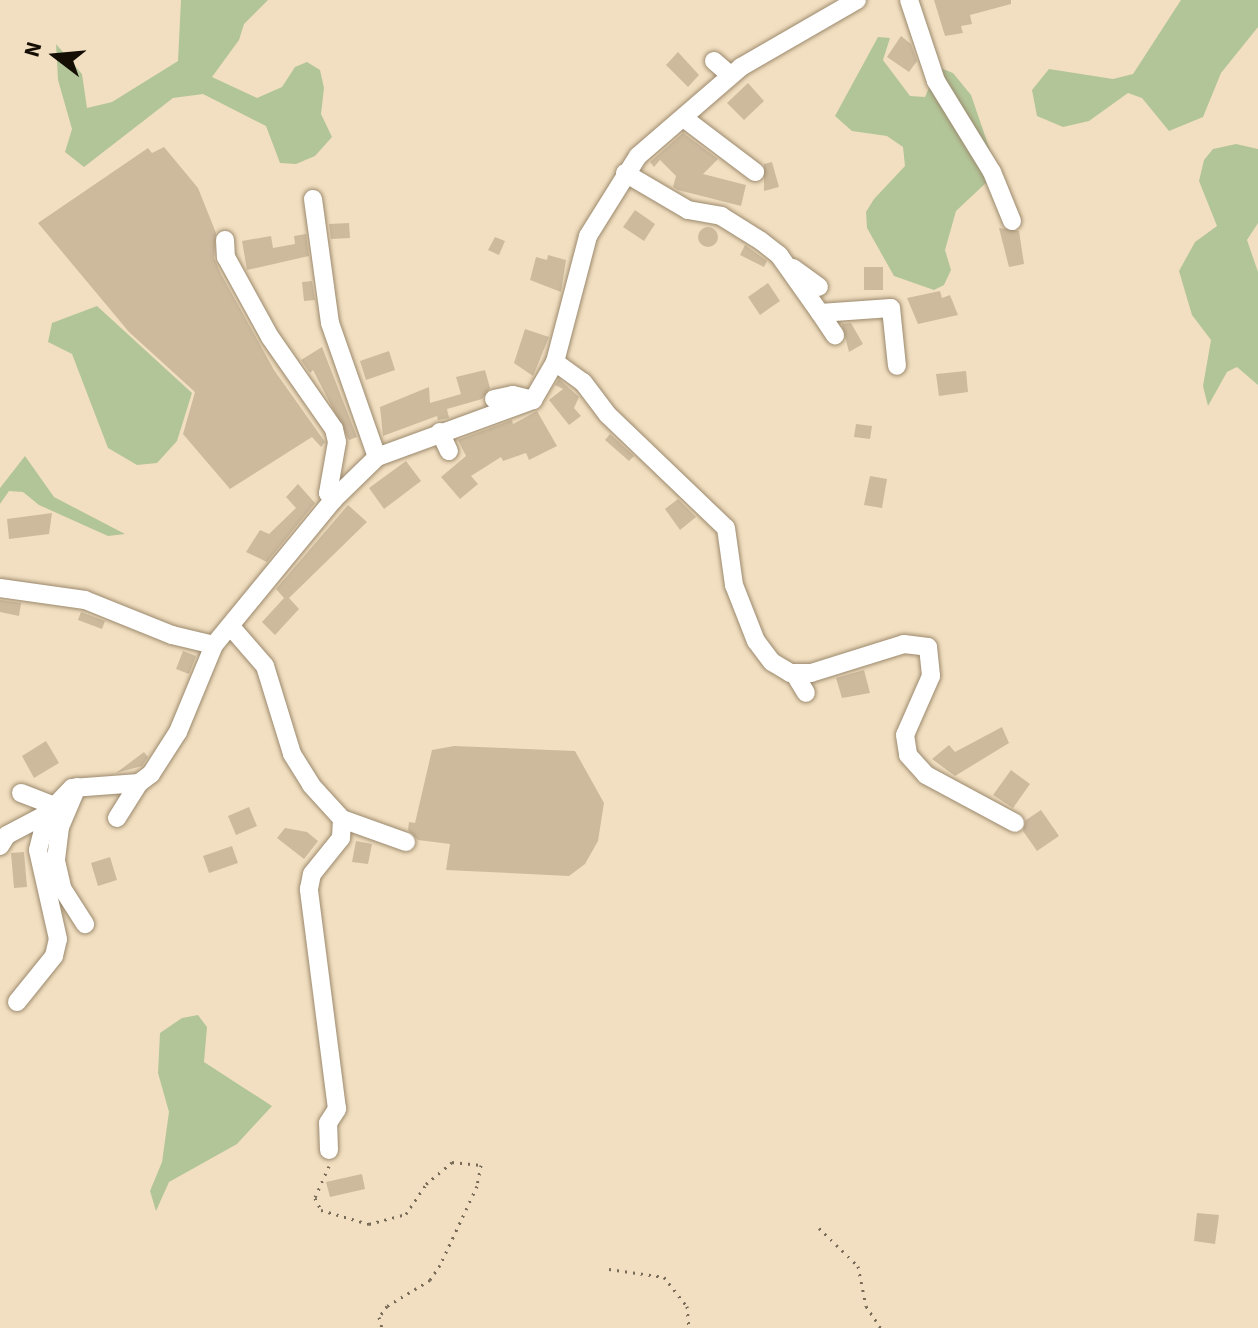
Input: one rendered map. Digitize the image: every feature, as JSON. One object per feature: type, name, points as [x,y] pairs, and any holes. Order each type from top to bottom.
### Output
[{"type":"street","points":[[324,493],[377,457],[533,400],[555,362],[588,236],[625,173],[655,139],[685,119],[730,75],[857,0]]},
{"type":"street","points":[[909,0],[936,81],[992,172],[1012,221]]},
{"type":"street","points":[[714,61],[730,75]]},
{"type":"street","points":[[685,119],[755,172]]},
{"type":"street","points":[[625,173],[688,210],[721,216],[778,261],[819,287]]},
{"type":"street","points":[[650,187],[672,186]]},
{"type":"street","points":[[313,199],[318,303],[377,457]]},
{"type":"street","points":[[117,818],[139,783],[162,761],[214,645],[232,628],[324,493],[337,442],[334,429],[270,337],[226,257],[225,240]]},
{"type":"street","points":[[778,261],[835,335]]},
{"type":"street","points":[[820,313],[869,301],[898,306],[897,366]]},
{"type":"street","points":[[555,362],[583,382],[676,494],[729,533],[734,585],[764,654],[794,673],[806,693]]},
{"type":"street","points":[[494,399],[513,395],[533,400]]},
{"type":"street","points":[[440,432],[449,451]]},
{"type":"street","points":[[0,588],[85,600],[172,635],[214,645]]},
{"type":"street","points":[[232,628],[265,666],[292,754],[311,785],[342,819],[406,842]]},
{"type":"street","points":[[794,673],[811,673],[904,644],[924,644],[931,653],[931,676],[905,735],[908,755],[926,775],[1015,823]]},
{"type":"street","points":[[0,846],[7,835],[50,810],[77,787],[139,783]]},
{"type":"street","points":[[77,787],[60,827],[56,861],[62,888],[85,924]]},
{"type":"street","points":[[21,793],[50,810]]},
{"type":"street","points":[[17,1002],[37,983],[58,939],[38,850],[50,810]]},
{"type":"street","points":[[329,1150],[328,1123],[337,1109],[309,889],[312,874],[341,838],[342,819]]},
{"type":"path","points":[[329,1150],[328,1172],[315,1198],[321,1210],[369,1224],[406,1214],[445,1166],[463,1160],[481,1165],[477,1186],[440,1265],[430,1280],[387,1306],[379,1317],[382,1328]]},
{"type":"path","points":[[819,1228],[858,1266],[866,1306],[881,1328]]},
{"type":"path","points":[[609,1269],[664,1277],[687,1306],[689,1328]]},
{"type":"green space","points":[[181,0],[268,0],[244,24],[239,40],[212,77],[257,98],[282,87],[295,67],[307,62],[320,70],[324,88],[321,114],[332,137],[315,156],[296,164],[280,163],[266,126],[203,94],[173,98],[84,167],[65,152],[72,129],[58,80],[56,44],[82,74],[87,108],[112,102],[178,61]]},
{"type":"green space","points":[[1181,0],[1258,0],[1258,27],[1221,73],[1203,117],[1169,131],[1142,98],[1128,93],[1089,121],[1063,127],[1037,116],[1032,90],[1049,69],[1113,79],[1133,74]]},
{"type":"green space","points":[[878,37],[890,38],[883,60],[910,96],[925,97],[938,67],[953,73],[971,95],[992,156],[989,180],[956,211],[945,250],[951,270],[944,285],[934,290],[894,276],[867,228],[866,212],[905,166],[903,147],[887,136],[852,131],[835,116]]},
{"type":"green space","points":[[1236,144],[1258,149],[1258,223],[1247,240],[1258,272],[1258,385],[1237,367],[1227,372],[1208,406],[1203,386],[1211,340],[1192,315],[1179,271],[1195,242],[1217,226],[1199,181],[1204,160],[1213,149]]},
{"type":"green space","points":[[97,306],[192,393],[177,441],[157,463],[137,465],[108,448],[72,354],[48,342],[52,323]]},
{"type":"green space","points":[[25,456],[54,497],[125,534],[108,536],[39,505],[23,492],[9,491],[0,504],[0,488]]},
{"type":"green space","points":[[198,1015],[207,1027],[204,1062],[272,1106],[237,1144],[169,1182],[156,1211],[150,1191],[162,1162],[169,1112],[158,1073],[160,1033],[182,1018]]},
{"type":"building","points":[[934,0],[1011,0],[1011,4],[970,15],[972,24],[961,26],[963,33],[945,36]]},
{"type":"building","points":[[901,36],[911,44],[917,61],[909,72],[887,57]]},
{"type":"building","points":[[678,52],[699,75],[688,87],[666,65]]},
{"type":"building","points":[[748,83],[764,101],[744,120],[727,103]]},
{"type":"building","points":[[683,133],[718,159],[703,174],[746,185],[741,206],[678,190],[673,187],[676,176],[660,160],[654,167],[650,162]]},
{"type":"building","points":[[164,147],[198,188],[216,233],[214,258],[221,274],[274,370],[325,442],[321,447],[312,437],[230,489],[183,434],[195,392],[129,332],[38,223],[148,148],[152,153]]},
{"type":"building","points":[[772,162],[779,187],[764,191],[764,164]]},
{"type":"building","points":[[635,210],[655,224],[644,241],[623,227]]},
{"type":"building","points":[[349,223],[350,238],[331,239],[329,224]]},
{"type":"building","points":[[704,227],[712,227],[718,237],[712,247],[704,247],[698,241],[698,233]]},
{"type":"building","points":[[999,228],[1019,231],[1024,264],[1009,267]]},
{"type":"building","points":[[306,234],[309,256],[247,270],[242,241],[271,236],[273,248],[295,244],[294,236]]},
{"type":"building","points":[[495,237],[505,241],[499,255],[488,250]]},
{"type":"building","points":[[745,245],[767,261],[764,267],[740,255]]},
{"type":"building","points":[[548,255],[566,260],[561,292],[530,280],[536,257],[547,260]]},
{"type":"building","points":[[864,267],[883,267],[883,290],[864,290]]},
{"type":"building","points":[[312,281],[315,300],[304,301],[302,282]]},
{"type":"building","points":[[768,283],[780,301],[760,315],[748,297]]},
{"type":"building","points":[[940,291],[942,298],[950,295],[958,315],[918,324],[907,298]]},
{"type":"building","points":[[851,323],[863,344],[849,352],[842,324]]},
{"type":"building","points":[[525,329],[549,337],[533,376],[514,363]]},
{"type":"building","points":[[322,347],[357,437],[349,440],[313,370],[310,373],[301,360]]},
{"type":"building","points":[[389,351],[395,370],[366,380],[360,361]]},
{"type":"building","points":[[485,370],[490,388],[482,399],[447,409],[449,418],[438,420],[437,416],[383,436],[380,407],[429,387],[430,403],[461,394],[456,377]]},
{"type":"building","points":[[966,371],[968,392],[939,396],[936,374]]},
{"type":"building","points":[[559,379],[579,397],[574,408],[581,416],[569,425],[549,400],[563,389],[555,385]]},
{"type":"building","points":[[537,411],[557,446],[529,460],[526,453],[503,461],[501,457],[471,476],[478,484],[460,499],[441,477],[466,456],[458,440],[512,420],[513,424]]},
{"type":"building","points":[[856,424],[872,426],[870,439],[854,437]]},
{"type":"building","points":[[610,434],[634,456],[629,461],[605,440]]},
{"type":"building","points":[[406,461],[421,481],[384,509],[369,488]]},
{"type":"building","points":[[870,476],[887,479],[882,508],[864,505]]},
{"type":"building","points":[[298,484],[315,503],[267,562],[246,552],[260,530],[269,534],[296,508],[286,497]]},
{"type":"building","points":[[678,499],[696,517],[680,530],[665,509]]},
{"type":"building","points":[[348,505],[367,522],[289,598],[299,609],[275,635],[262,622],[284,598],[276,589]]},
{"type":"building","points":[[52,513],[49,534],[9,539],[7,519]]},
{"type":"building","points":[[0,600],[21,603],[19,616],[0,612]]},
{"type":"building","points":[[81,612],[105,621],[102,629],[78,620]]},
{"type":"building","points":[[183,651],[196,656],[189,674],[176,669]]},
{"type":"building","points":[[864,670],[870,693],[842,698],[836,678]]},
{"type":"building","points":[[1002,727],[1009,743],[955,776],[932,759],[949,745],[955,752]]},
{"type":"building","points":[[46,741],[59,763],[34,778],[22,756]]},
{"type":"building","points":[[454,746],[575,751],[604,803],[598,841],[585,864],[569,876],[446,870],[450,844],[418,840],[408,830],[409,822],[415,823],[432,750]]},
{"type":"building","points":[[144,752],[148,757],[142,766],[116,773]]},
{"type":"building","points":[[1011,770],[1030,784],[1013,808],[993,795]]},
{"type":"building","points":[[249,807],[257,826],[236,835],[228,816]]},
{"type":"building","points":[[1041,810],[1059,836],[1037,851],[1023,831],[1026,820]]},
{"type":"building","points":[[285,828],[307,832],[318,841],[304,859],[277,838]]},
{"type":"building","points":[[356,841],[372,844],[368,864],[352,862]]},
{"type":"building","points":[[232,846],[238,863],[209,873],[203,856]]},
{"type":"building","points":[[24,852],[27,887],[14,888],[11,853]]},
{"type":"building","points":[[110,857],[117,880],[98,886],[91,863]]},
{"type":"building","points":[[362,1174],[365,1189],[330,1197],[326,1182]]},
{"type":"building","points":[[1197,1213],[1219,1215],[1215,1244],[1194,1241]]}]
